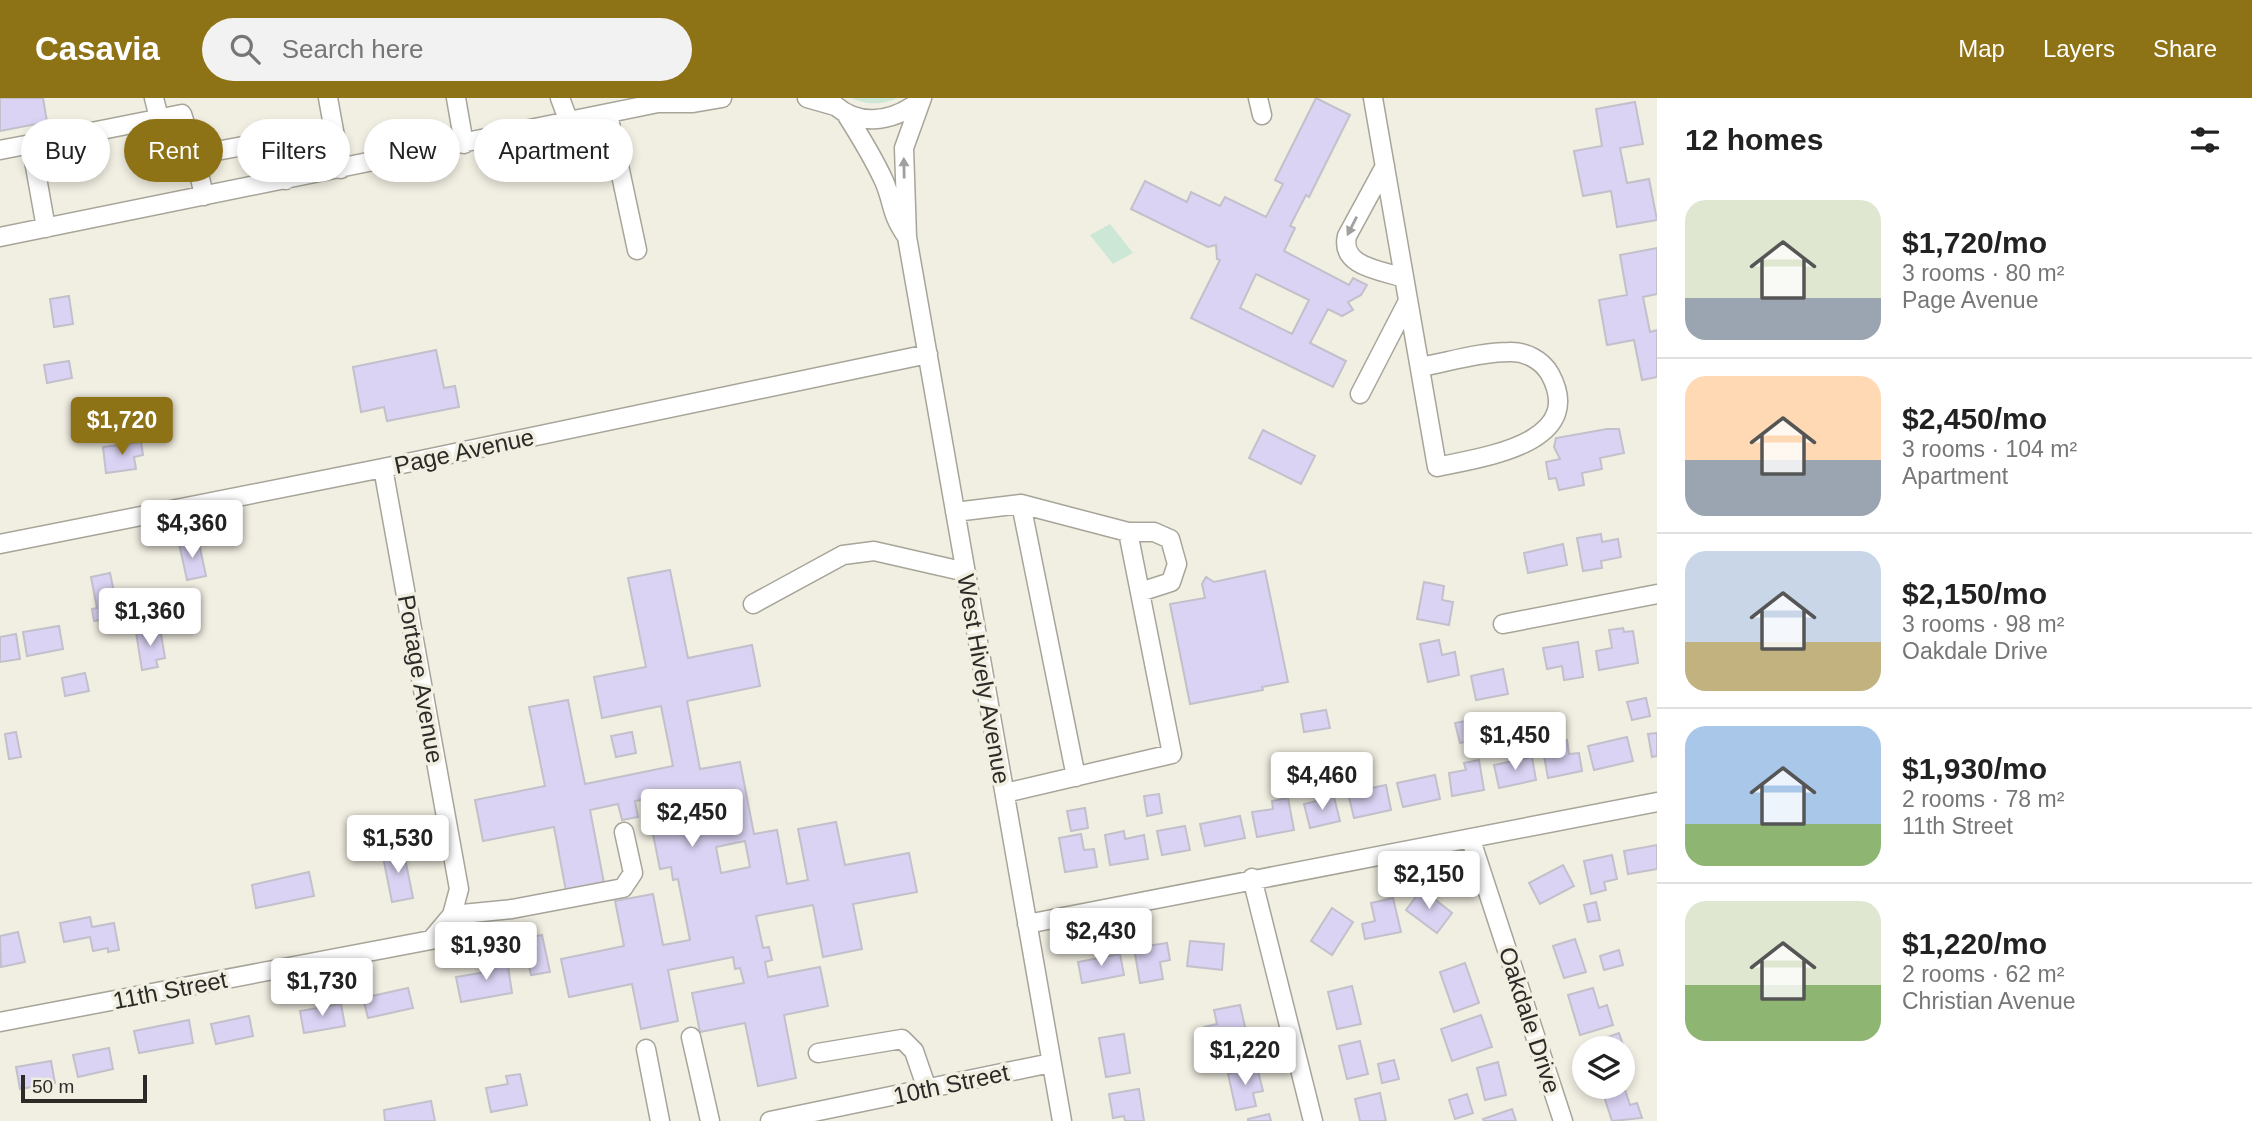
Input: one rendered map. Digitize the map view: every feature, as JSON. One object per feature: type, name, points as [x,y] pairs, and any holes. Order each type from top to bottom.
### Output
[{"type":"street","points":[[154,98],[159,118]]},
{"type":"street","points":[[328,98],[332,119]]},
{"type":"street","points":[[456,98],[464,144]]},
{"type":"street","points":[[560,98],[568,119]]},
{"type":"street","points":[[584,119],[663,101],[693,103],[722,98]]},
{"type":"street","points":[[807,98],[836,106],[865,120],[886,120],[905,113],[922,99]]},
{"type":"street","points":[[1373,98],[1437,467],[1494,455],[1538,438],[1549,426],[1558,408],[1556,385],[1546,368],[1530,356],[1510,351],[1420,367]]},
{"type":"street","points":[[906,236],[904,148],[922,99]]},
{"type":"street","points":[[836,106],[873,158],[886,185],[893,218],[906,236]]},
{"type":"street","points":[[110,128],[182,114],[184,119]]},
{"type":"street","points":[[608,114],[636,250]]},
{"type":"street","points":[[350,167],[474,142]]},
{"type":"street","points":[[0,150],[21,146]]},
{"type":"street","points":[[1384,166],[1347,236],[1345,246],[1347,255],[1354,261],[1404,278]]},
{"type":"street","points":[[38,182],[46,228]]},
{"type":"street","points":[[201,182],[204,196]]},
{"type":"street","points":[[0,237],[276,182]]},
{"type":"street","name":"West Hively Avenue","points":[[906,236],[1062,1121]]},
{"type":"street","points":[[1360,394],[1408,301]]},
{"type":"street","name":"Page Avenue","points":[[0,544],[928,355]]},
{"type":"street","name":"Portage Avenue","points":[[383,468],[459,889],[452,915]]},
{"type":"street","points":[[1021,505],[1076,777]]},
{"type":"street","points":[[955,512],[1021,505],[1128,532],[1154,532],[1170,539],[1177,564],[1171,582],[1140,592]]},
{"type":"street","points":[[1004,793],[1172,754],[1128,532]]},
{"type":"street","points":[[753,604],[843,555],[874,551],[966,572]]},
{"type":"street","points":[[1503,624],[1657,594]]},
{"type":"street","points":[[1027,924],[1252,878],[1471,840],[1657,802]]},
{"type":"street","points":[[452,915],[525,907],[623,888],[633,873],[624,832]]},
{"type":"street","name":"Oakdale Drive","points":[[1471,840],[1563,1121]]},
{"type":"street","points":[[1252,878],[1313,1121]]},
{"type":"street","name":"11th Street","points":[[0,1022],[431,940],[452,915]]},
{"type":"street","points":[[691,1037],[710,1121]]},
{"type":"street","points":[[818,1053],[902,1039],[914,1051],[927,1089]]},
{"type":"street","points":[[646,1049],[660,1121]]},
{"type":"street","name":"10th Street","points":[[770,1121],[1051,1063]]},
{"type":"green space","points":[[851,98],[898,98],[874,103]]},
{"type":"green space","points":[[1110,224],[1133,253],[1113,264],[1090,235]]},
{"type":"building","points":[[0,98],[43,98],[46,119],[21,119],[21,127],[0,131]]},
{"type":"building","points":[[1316,98],[1350,115],[1309,197],[1306,195],[1290,226],[1295,228],[1284,251],[1349,285],[1353,278],[1367,285],[1361,295],[1348,302],[1353,310],[1342,316],[1328,309],[1310,343],[1346,361],[1333,387],[1191,318],[1220,260],[1217,259],[1216,245],[1208,247],[1131,209],[1145,181],[1187,202],[1191,192],[1220,206],[1225,197],[1266,217],[1283,184],[1275,180]],"holes":[[[1256,274],[1309,300],[1292,334],[1240,308]]]},
{"type":"building","points":[[1635,102],[1643,144],[1620,148],[1627,183],[1649,179],[1657,220],[1617,227],[1611,191],[1583,196],[1574,151],[1602,146],[1596,109]]},
{"type":"building","points":[[1657,248],[1657,294],[1643,297],[1650,332],[1657,330],[1657,377],[1642,380],[1634,340],[1607,345],[1599,300],[1627,295],[1620,255]]},
{"type":"building","points":[[69,296],[73,324],[54,327],[50,299]]},
{"type":"building","points":[[436,350],[444,388],[455,386],[459,407],[387,421],[384,407],[361,412],[353,367]]},
{"type":"building","points":[[69,361],[72,378],[47,383],[44,365]]},
{"type":"building","points":[[1619,429],[1624,453],[1600,458],[1602,469],[1582,473],[1584,485],[1559,490],[1556,478],[1549,479],[1546,462],[1560,459],[1554,447],[1556,438]]},
{"type":"building","points":[[1263,430],[1315,456],[1301,484],[1249,458]]},
{"type":"building","points":[[141,442],[143,455],[134,457],[136,469],[106,473],[103,447]]},
{"type":"building","points":[[1601,534],[1602,542],[1618,539],[1621,557],[1601,561],[1602,568],[1583,571],[1577,538]]},
{"type":"building","points":[[198,539],[206,576],[187,580],[179,543]]},
{"type":"building","points":[[1563,544],[1567,565],[1528,573],[1524,553]]},
{"type":"building","points":[[670,570],[688,658],[752,645],[760,686],[687,701],[700,769],[740,762],[754,834],[777,830],[787,884],[808,880],[798,829],[836,822],[845,865],[909,853],[917,892],[853,904],[862,949],[823,957],[813,905],[756,916],[763,948],[769,947],[772,960],[765,962],[768,977],[820,967],[828,1006],[784,1015],[796,1078],[758,1086],[745,1023],[700,1032],[692,993],[744,983],[740,968],[735,969],[733,957],[668,970],[678,1021],[641,1029],[632,984],[569,997],[561,959],[624,946],[615,901],[653,894],[663,945],[690,940],[678,879],[673,880],[671,867],[660,869],[646,799],[635,801],[638,817],[622,820],[618,804],[590,810],[604,883],[566,891],[554,827],[483,841],[475,800],[545,786],[529,707],[568,700],[585,784],[673,766],[661,706],[602,718],[594,677],[646,667],[628,578]],"holes":[[[745,841],[750,867],[721,873],[716,847]]]},
{"type":"building","points":[[1265,571],[1288,682],[1262,687],[1263,690],[1190,704],[1170,604],[1205,598],[1202,584],[1206,577],[1214,582]]},
{"type":"building","points":[[110,573],[119,616],[94,621],[92,609],[97,608],[91,577]]},
{"type":"building","points":[[1424,582],[1444,586],[1442,600],[1453,602],[1449,625],[1417,619]]},
{"type":"building","points":[[59,626],[63,649],[27,656],[23,632]]},
{"type":"building","points":[[160,628],[165,658],[156,660],[158,667],[142,670],[136,632]]},
{"type":"building","points":[[1623,628],[1624,632],[1633,631],[1638,663],[1599,670],[1596,651],[1612,648],[1609,630]]},
{"type":"building","points":[[16,634],[20,659],[0,662],[0,637]]},
{"type":"building","points":[[1439,640],[1442,655],[1455,652],[1459,675],[1428,682],[1420,644]]},
{"type":"building","points":[[1578,642],[1583,677],[1564,680],[1562,666],[1547,669],[1543,648]]},
{"type":"building","points":[[1503,669],[1508,694],[1476,700],[1471,676]]},
{"type":"building","points":[[85,673],[89,691],[65,696],[62,678]]},
{"type":"building","points":[[1646,698],[1650,716],[1632,720],[1627,702]]},
{"type":"building","points":[[1326,710],[1330,728],[1304,732],[1301,714]]},
{"type":"building","points":[[1477,719],[1481,738],[1460,743],[1455,723]]},
{"type":"building","points":[[16,732],[21,757],[9,759],[5,734]]},
{"type":"building","points":[[632,732],[636,753],[616,757],[611,736]]},
{"type":"building","points":[[1657,733],[1657,756],[1652,757],[1648,734]]},
{"type":"building","points":[[1627,737],[1633,761],[1594,770],[1588,746]]},
{"type":"building","points":[[1567,740],[1569,754],[1579,753],[1582,771],[1548,778],[1542,745]]},
{"type":"building","points":[[1532,757],[1536,780],[1499,788],[1494,765]]},
{"type":"building","points":[[1479,760],[1484,790],[1452,796],[1449,773],[1466,770],[1464,763]]},
{"type":"building","points":[[1435,775],[1440,799],[1403,807],[1397,783]]},
{"type":"building","points":[[1386,785],[1391,810],[1354,818],[1348,793]]},
{"type":"building","points":[[1159,794],[1162,813],[1147,816],[1144,796]]},
{"type":"building","points":[[1334,797],[1340,821],[1310,828],[1304,804]]},
{"type":"building","points":[[1288,798],[1294,830],[1257,837],[1252,812],[1273,809],[1272,801]]},
{"type":"building","points":[[1085,808],[1088,828],[1071,831],[1067,811]]},
{"type":"building","points":[[1240,816],[1245,838],[1205,846],[1200,824]]},
{"type":"building","points":[[1185,826],[1190,850],[1162,855],[1157,831]]},
{"type":"building","points":[[1124,831],[1125,839],[1144,835],[1148,859],[1110,865],[1105,835]]},
{"type":"building","points":[[1081,834],[1084,850],[1094,849],[1097,867],[1065,872],[1059,838]]},
{"type":"building","points":[[1657,845],[1657,869],[1628,874],[1624,851]]},
{"type":"building","points":[[403,848],[413,898],[392,902],[382,852]]},
{"type":"building","points":[[1612,855],[1617,879],[1604,882],[1606,890],[1591,894],[1584,861]]},
{"type":"building","points":[[1563,865],[1574,886],[1540,904],[1529,883]]},
{"type":"building","points":[[309,872],[314,896],[256,908],[252,885]]},
{"type":"building","points":[[1422,889],[1452,913],[1437,933],[1406,910]]},
{"type":"building","points":[[1393,898],[1401,932],[1365,939],[1362,924],[1375,921],[1371,903]]},
{"type":"building","points":[[1596,902],[1600,920],[1588,922],[1584,905]]},
{"type":"building","points":[[1332,908],[1353,922],[1332,955],[1311,941]]},
{"type":"building","points":[[90,917],[92,927],[114,923],[119,950],[108,952],[108,948],[93,951],[90,937],[64,942],[60,923]]},
{"type":"building","points":[[18,932],[25,962],[1,967],[0,936]]},
{"type":"building","points":[[542,935],[550,972],[531,975],[523,939]]},
{"type":"building","points":[[1575,939],[1586,972],[1564,978],[1553,946]]},
{"type":"building","points":[[1190,941],[1224,944],[1222,970],[1187,966]]},
{"type":"building","points":[[1167,943],[1170,960],[1160,962],[1163,979],[1140,983],[1134,948]]},
{"type":"building","points":[[1619,950],[1623,965],[1604,970],[1600,956]]},
{"type":"building","points":[[1120,954],[1124,975],[1082,983],[1078,962]]},
{"type":"building","points":[[507,959],[512,993],[461,1002],[456,977],[486,972],[484,963]]},
{"type":"building","points":[[1465,963],[1479,1003],[1454,1012],[1440,972]]},
{"type":"building","points":[[1352,986],[1361,1024],[1337,1029],[1328,992]]},
{"type":"building","points":[[408,988],[413,1008],[368,1018],[363,998]]},
{"type":"building","points":[[1593,988],[1599,1008],[1607,1005],[1613,1025],[1580,1035],[1568,995]]},
{"type":"building","points":[[341,1004],[345,1026],[304,1033],[300,1011]]},
{"type":"building","points":[[1240,1005],[1251,1053],[1225,1059],[1220,1038],[1207,1041],[1204,1027],[1217,1024],[1214,1010]]},
{"type":"building","points":[[1481,1015],[1492,1047],[1452,1061],[1441,1029]]},
{"type":"building","points":[[249,1016],[253,1036],[216,1044],[211,1024]]},
{"type":"building","points":[[189,1020],[193,1043],[139,1053],[134,1031]]},
{"type":"building","points":[[1124,1034],[1130,1073],[1106,1077],[1099,1038]]},
{"type":"building","points":[[1360,1041],[1368,1074],[1347,1079],[1339,1046]]},
{"type":"building","points":[[109,1048],[113,1069],[78,1077],[73,1055]]},
{"type":"building","points":[[1394,1060],[1399,1079],[1382,1083],[1378,1064]]},
{"type":"building","points":[[51,1061],[55,1083],[20,1089],[16,1067]]},
{"type":"building","points":[[1498,1062],[1506,1095],[1485,1100],[1477,1068]]},
{"type":"building","points":[[1257,1067],[1263,1091],[1253,1093],[1256,1106],[1236,1110],[1228,1074]]},
{"type":"building","points":[[520,1074],[527,1105],[491,1112],[486,1088],[508,1084],[506,1076]]},
{"type":"building","points":[[1139,1089],[1144,1121],[1125,1121],[1124,1116],[1113,1118],[1109,1094]]},
{"type":"building","points":[[1380,1093],[1386,1121],[1360,1121],[1355,1099]]},
{"type":"building","points":[[1467,1094],[1473,1113],[1455,1119],[1449,1100]]},
{"type":"building","points":[[1605,1099],[1628,1099],[1630,1105],[1637,1103],[1642,1118],[1612,1121]]},
{"type":"building","points":[[431,1101],[435,1121],[385,1121],[384,1110]]},
{"type":"building","points":[[1512,1109],[1516,1121],[1483,1119]]},
{"type":"building","points":[[1269,1114],[1271,1121],[1248,1121],[1248,1119]]}]
